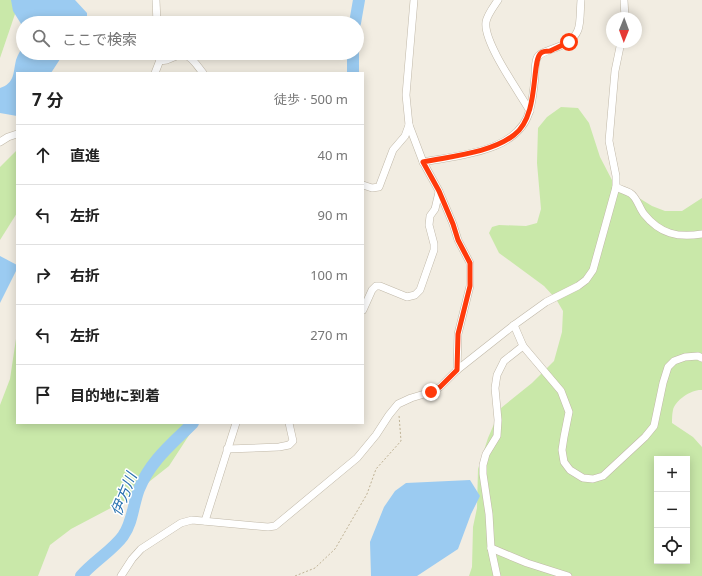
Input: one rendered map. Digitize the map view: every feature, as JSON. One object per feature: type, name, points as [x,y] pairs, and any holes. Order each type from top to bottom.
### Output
[{"type":"street","points":[[156,0],[157,16]]},
{"type":"street","points":[[414,0],[406,95],[409,125],[423,162],[439,191],[458,240],[470,263],[470,286],[458,334],[457,370]]},
{"type":"street","points":[[498,0],[486,20],[486,30],[493,50],[530,111]]},
{"type":"street","points":[[423,162],[475,152],[502,144],[516,134],[525,123],[530,111],[534,93],[537,57],[541,53],[573,39],[578,29],[581,0]]},
{"type":"street","points":[[624,0],[625,12]]},
{"type":"street","points":[[121,576],[132,559],[141,550],[181,523],[192,520],[268,527],[275,526],[357,458],[376,435],[398,404],[410,398],[431,392],[440,387],[457,370],[514,325],[546,302],[578,286],[586,280],[593,270],[616,187],[616,176],[609,141],[615,71],[620,48]]},
{"type":"street","points":[[155,72],[158,60]]},
{"type":"street","points":[[193,60],[201,72]]},
{"type":"street","points":[[364,185],[372,188],[379,187],[393,150],[405,136],[409,125]]},
{"type":"street","points":[[0,142],[16,134]]},
{"type":"street","points":[[616,187],[631,194],[644,213],[656,226],[674,235],[688,236],[702,234]]},
{"type":"street","points":[[364,308],[372,290],[376,286],[380,286],[407,297],[415,296],[420,290],[434,250],[429,225],[430,216],[435,209],[439,191]]},
{"type":"street","points":[[514,325],[523,346],[561,391],[569,412],[562,450],[564,462],[570,470],[583,478],[593,479],[603,476],[645,438],[654,426],[663,383],[668,367],[674,360],[698,356],[702,358]]},
{"type":"street","points":[[497,576],[491,548],[489,514],[483,465],[486,454],[497,436],[497,375],[504,362],[523,346]]},
{"type":"street","points":[[205,521],[236,424]]},
{"type":"street","points":[[227,449],[279,447],[289,445],[293,441],[290,424]]},
{"type":"street","points":[[491,548],[527,563],[568,576]]},
{"type":"path","points":[[295,576],[315,568],[335,549],[366,494],[376,470],[401,441],[398,404]]},
{"type":"green space","points":[[0,0],[27,0],[15,14],[0,58]]},
{"type":"green space","points":[[561,107],[578,108],[589,123],[600,157],[613,182],[652,206],[665,211],[682,211],[702,198],[702,390],[689,393],[680,399],[674,406],[672,423],[693,437],[702,447],[702,576],[469,576],[472,567],[473,527],[477,508],[478,469],[488,438],[501,408],[532,383],[554,361],[562,332],[563,311],[556,299],[544,286],[499,253],[489,233],[492,227],[499,225],[526,226],[537,223],[541,209],[537,163],[538,128],[547,117]]},
{"type":"green space","points":[[16,151],[16,215],[0,240],[0,167]]},
{"type":"green space","points":[[16,339],[16,424],[196,424],[169,466],[126,500],[71,529],[50,545],[38,576],[0,576],[0,405],[10,379]]},
{"type":"water","points":[[11,0],[75,0],[87,13],[87,16],[16,16],[13,11]]},
{"type":"water","points":[[16,60],[59,60],[52,72],[16,72],[16,116],[0,113],[0,88],[5,86],[11,80],[14,73]]},
{"type":"water","points":[[0,256],[16,264],[16,271],[0,303]]},
{"type":"water","points":[[470,480],[480,496],[471,514],[458,549],[417,576],[371,576],[370,542],[384,507],[395,491],[406,483]]},
{"type":"waterway","name":"伊方川","points":[[356,16],[359,0]]},
{"type":"waterway","name":"伊方川","points":[[353,60],[353,72]]},
{"type":"waterway","name":"伊方川","points":[[81,576],[123,536],[129,525],[139,489],[150,469],[163,453],[192,424]]},
{"type":"route","points":[[431,392],[440,387],[457,370],[458,334],[470,286],[470,263],[458,240],[439,191],[423,162],[475,152],[502,144],[516,134],[525,123],[530,111],[534,93],[537,57],[541,53],[569,42]]}]
